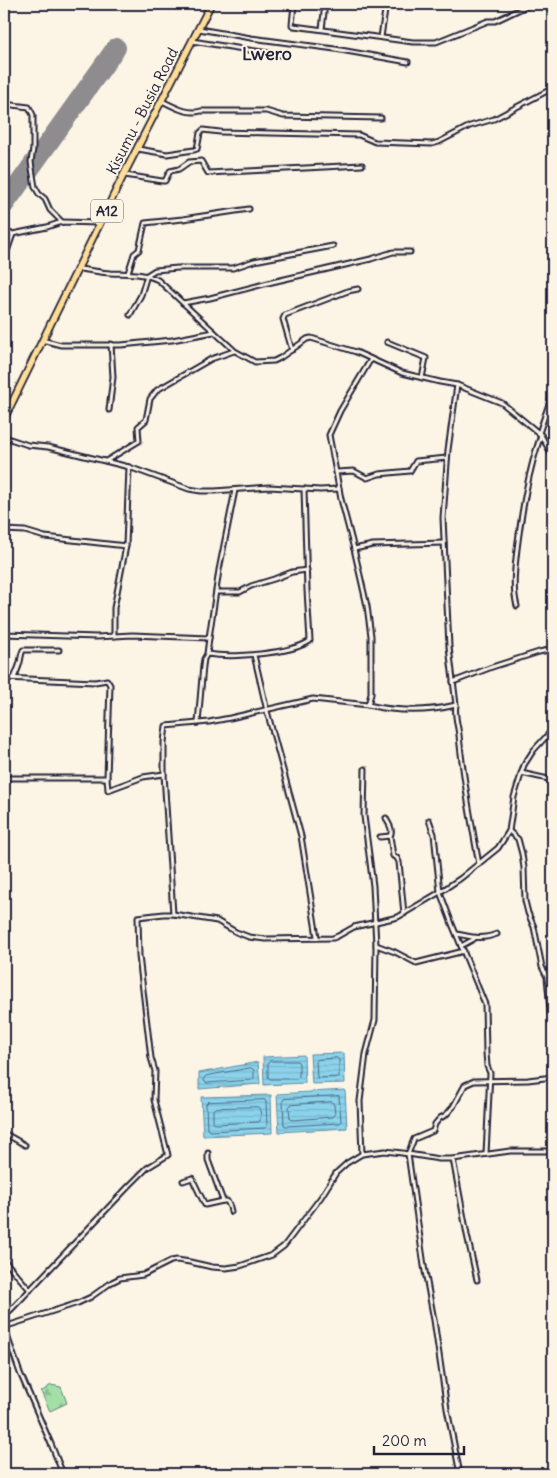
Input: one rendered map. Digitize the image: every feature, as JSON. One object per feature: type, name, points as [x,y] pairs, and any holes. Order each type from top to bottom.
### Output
[{"type":"highway","name":"Kisumu - Busia Road","points":[[4,419],[124,174],[211,4]]},
{"type":"street","points":[[294,4],[292,26],[413,42],[436,42],[488,21],[495,21],[530,4]]},
{"type":"street","points":[[322,30],[325,4]]},
{"type":"street","points":[[381,37],[386,4]]},
{"type":"street","points":[[198,29],[302,46],[335,49],[408,62]]},
{"type":"street","points":[[192,41],[281,55]]},
{"type":"street","points":[[137,149],[168,154],[194,150],[197,149],[200,133],[203,130],[359,135],[374,142],[432,144],[470,126],[494,119],[553,88]]},
{"type":"street","points":[[162,101],[183,111],[195,113],[201,111],[266,112],[283,116],[381,118]]},
{"type":"street","points":[[4,104],[29,107],[33,114],[31,162],[35,187],[45,199],[50,210],[62,222]]},
{"type":"street","points":[[124,174],[165,181],[170,171],[195,161],[201,161],[208,173],[362,165]]},
{"type":"street","points":[[128,273],[134,254],[139,250],[145,222],[184,220],[249,209]]},
{"type":"street","points":[[4,233],[13,234],[62,222],[101,223]]},
{"type":"street","points":[[4,260],[13,234]]},
{"type":"street","points":[[130,314],[148,276],[155,270],[233,268],[254,261],[333,246]]},
{"type":"street","points":[[182,303],[372,259],[393,252],[410,252]]},
{"type":"street","points":[[78,270],[128,273],[148,276],[158,280],[235,351],[255,362],[280,358],[307,339],[312,338],[356,352],[396,371],[457,385],[507,405],[540,434],[553,458]]},
{"type":"street","points":[[292,350],[283,319],[285,315],[358,289]]},
{"type":"street","points":[[42,340],[61,345],[154,342],[214,332]]},
{"type":"street","points":[[387,342],[426,358],[422,378]]},
{"type":"street","points":[[109,410],[114,377],[111,344]]},
{"type":"street","points":[[106,461],[139,441],[138,427],[146,420],[150,399],[157,390],[211,359],[235,351]]},
{"type":"street","points":[[368,705],[371,694],[371,636],[367,606],[339,489],[329,433],[371,359]]},
{"type":"street","points":[[457,385],[447,458],[443,518],[444,543],[449,647],[463,773],[479,864]]},
{"type":"street","points":[[517,606],[515,600],[515,578],[522,507],[540,434],[550,401],[553,398]]},
{"type":"street","points":[[4,437],[28,445],[129,467],[189,489],[201,491],[269,487],[320,490],[339,489]]},
{"type":"street","points":[[336,472],[354,470],[363,477],[371,478],[379,474],[410,471],[416,461],[447,458]]},
{"type":"street","points":[[114,636],[114,608],[126,546],[129,467]]},
{"type":"street","points":[[207,654],[254,655],[302,646],[310,641],[304,489]]},
{"type":"street","points":[[198,723],[204,659],[207,654],[216,592],[235,490]]},
{"type":"street","points":[[4,530],[25,531],[44,537],[126,546]]},
{"type":"street","points":[[354,548],[373,545],[397,546],[444,543]]},
{"type":"street","points":[[216,592],[240,592],[251,586],[292,572],[307,570]]},
{"type":"street","points":[[4,634],[209,638]]},
{"type":"street","points":[[453,682],[492,667],[553,649]]},
{"type":"street","points":[[14,678],[20,665],[23,650],[59,650]]},
{"type":"street","points":[[254,655],[301,836],[317,937]]},
{"type":"street","points":[[4,678],[90,682],[107,680],[109,682],[110,699],[108,790],[143,777],[164,774]]},
{"type":"street","points":[[173,914],[164,774],[166,726],[198,723],[313,699],[368,705],[393,710],[440,709],[456,705]]},
{"type":"street","points":[[4,1317],[128,1186],[147,1168],[168,1155],[154,1100],[155,1070],[150,1051],[139,956],[138,917],[173,914],[217,921],[236,932],[265,939],[338,936],[354,927],[398,917],[440,892],[498,848],[509,831],[514,797],[524,765],[533,751],[553,729]]},
{"type":"street","points":[[362,1154],[360,1101],[366,1054],[375,1020],[376,945],[376,922],[364,816],[365,769]]},
{"type":"street","points":[[521,773],[553,780]]},
{"type":"street","points":[[4,778],[107,778]]},
{"type":"street","points":[[386,818],[390,825],[392,854],[399,862],[404,914]]},
{"type":"street","points":[[429,820],[434,834],[440,892],[486,1008],[485,1047],[487,1066],[490,1073],[486,1154]]},
{"type":"street","points":[[509,831],[518,839],[520,846],[524,868],[525,901],[534,927],[542,966],[548,978],[553,1083]]},
{"type":"street","points":[[380,837],[390,836]]},
{"type":"street","points":[[456,934],[472,938],[490,937],[497,934]]},
{"type":"street","points":[[461,946],[478,938]]},
{"type":"street","points":[[376,945],[416,963],[464,952]]},
{"type":"street","points":[[460,1474],[447,1408],[408,1154],[414,1139],[432,1133],[435,1124],[453,1107],[465,1085],[474,1081],[490,1082],[553,1077]]},
{"type":"street","points":[[4,1133],[25,1145]]},
{"type":"street","points":[[63,1474],[20,1373],[4,1327],[78,1303],[92,1297],[120,1278],[143,1275],[171,1261],[226,1268],[240,1266],[272,1255],[284,1246],[321,1197],[336,1173],[347,1163],[362,1154],[385,1151],[438,1160],[453,1160],[510,1151],[553,1151]]},
{"type":"street","points":[[208,1153],[208,1160],[223,1201]]},
{"type":"street","points":[[453,1160],[477,1280]]},
{"type":"street","points":[[183,1181],[192,1178],[205,1205],[227,1201],[230,1212]]},
{"type":"street","points":[[4,1260],[30,1290]]},
{"type":"green space","points":[[51,1385],[61,1387],[67,1403],[50,1411],[41,1392]]},
{"type":"water","points":[[344,1053],[345,1083],[312,1084],[310,1054]]},
{"type":"water","points":[[304,1055],[305,1083],[264,1085],[263,1057]]},
{"type":"water","points":[[258,1062],[260,1084],[199,1089],[199,1073]]},
{"type":"water","points":[[345,1090],[347,1128],[279,1132],[277,1094]]},
{"type":"water","points":[[271,1095],[272,1133],[203,1136],[201,1097]]},
{"type":"runway","points":[[4,205],[116,48]]},
{"type":"district","name":"Lwero","points":[[267,53]]}]
